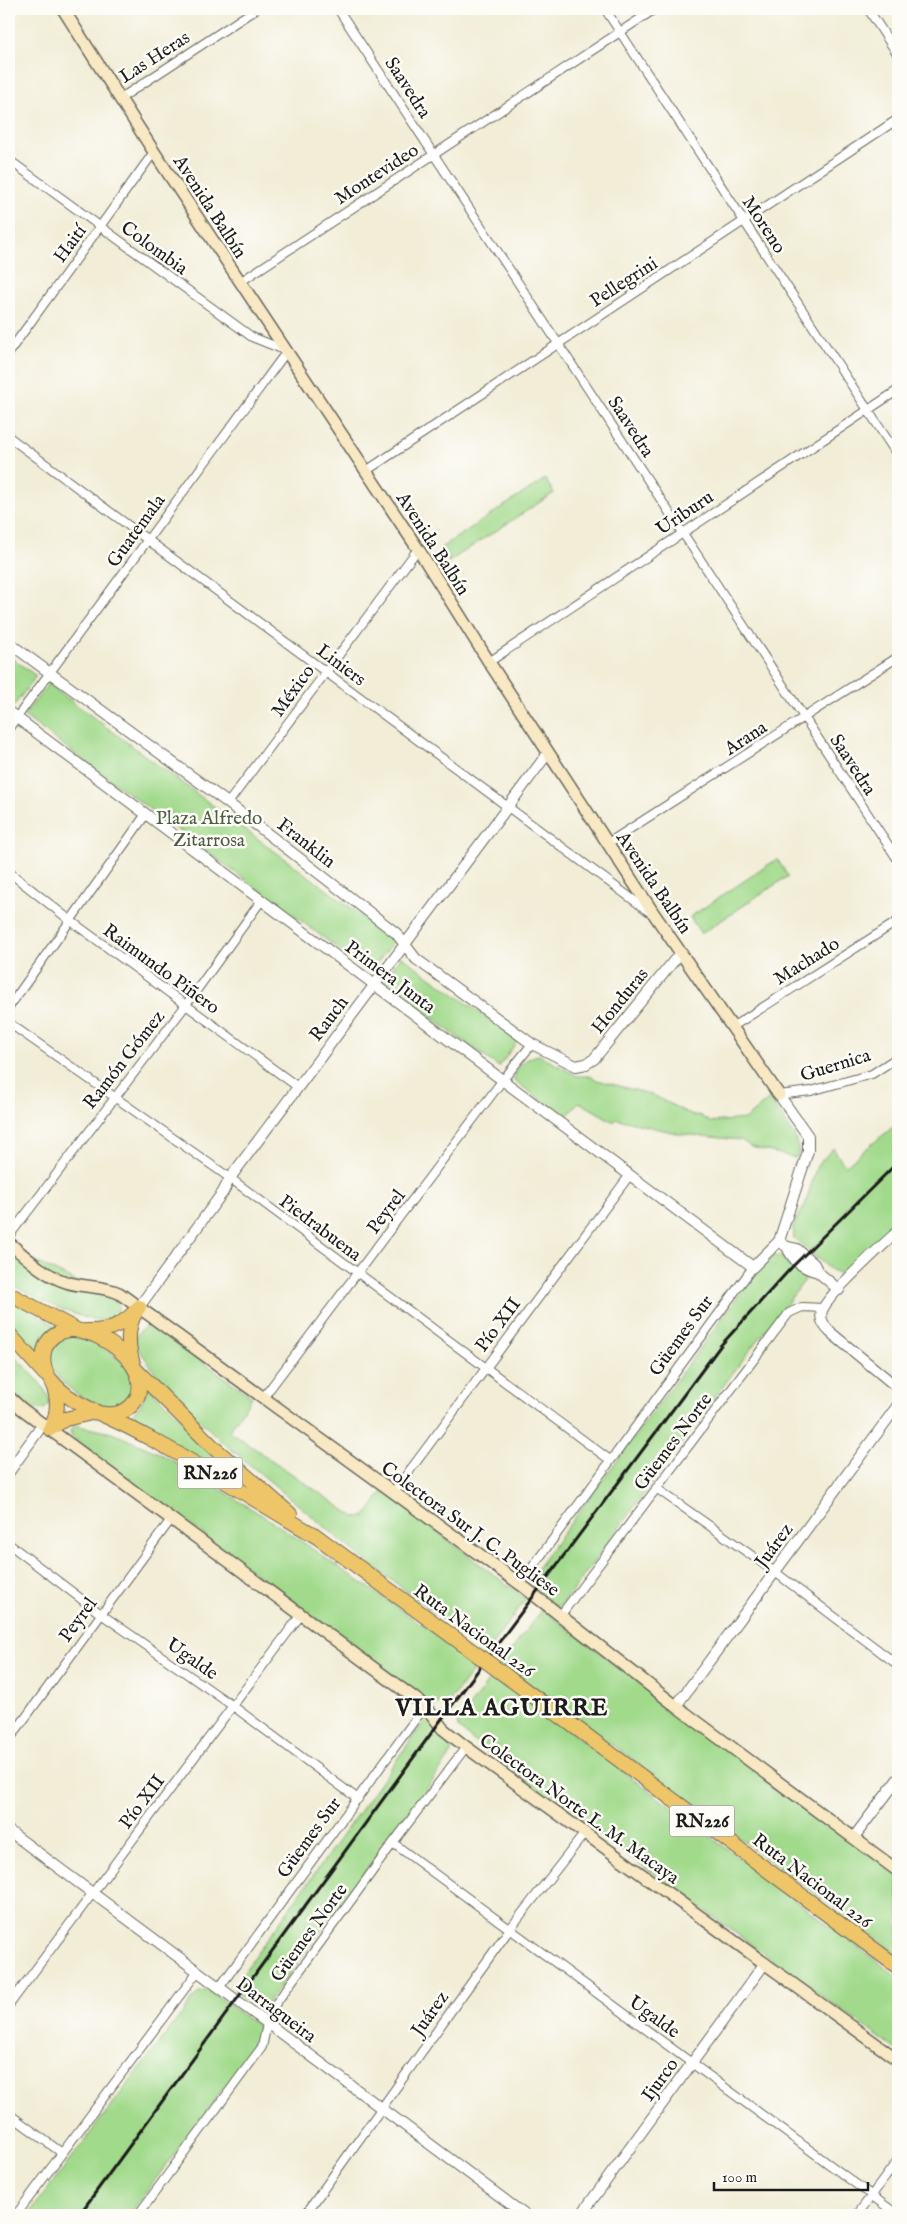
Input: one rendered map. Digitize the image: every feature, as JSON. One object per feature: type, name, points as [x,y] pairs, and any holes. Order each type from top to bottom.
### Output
[{"type":"highway","name":"Ruta Nacional 226","points":[[9,1294],[78,1330],[110,1344],[213,1447],[318,1538]]},
{"type":"highway","points":[[47,1426],[57,1406],[56,1392],[43,1364],[46,1346],[56,1334],[78,1330],[103,1330],[113,1327],[128,1319],[139,1307]]},
{"type":"highway","points":[[47,1426],[65,1419],[98,1413],[118,1414],[132,1407],[139,1393],[139,1382],[130,1351],[129,1331],[133,1316],[139,1307]]},
{"type":"highway","name":"Ruta Nacional 226","points":[[9,1334],[50,1379],[72,1399],[196,1464],[318,1538],[898,1967]]},
{"type":"main road","name":"Avenida Balbín","points":[[63,9],[154,152],[418,549],[489,662],[656,917],[779,1095]]},
{"type":"main road","name":"Colectora Sur J. C. Pugliese","points":[[9,1243],[55,1277],[75,1285],[112,1290],[139,1307],[520,1584],[676,1706],[898,1871]]},
{"type":"main road","name":"Colectora Norte L. M. Macaya","points":[[9,1397],[300,1616],[425,1706],[443,1730],[898,2060]]},
{"type":"street","name":"Las Heras","points":[[121,98],[256,9]]},
{"type":"street","name":"Saavedra","points":[[338,9],[898,860]]},
{"type":"street","name":"Moreno","points":[[605,9],[898,456]]},
{"type":"street","name":"Montevideo","points":[[240,282],[655,9]]},
{"type":"street","points":[[868,9],[898,55]]},
{"type":"street","name":"Pellegrini","points":[[366,471],[898,119]]},
{"type":"street","name":"Haití","points":[[9,352],[154,152]]},
{"type":"street","name":"Colombia","points":[[9,160],[252,337],[287,351]]},
{"type":"street","name":"Guatemala","points":[[9,728],[12,715],[49,674],[287,351]]},
{"type":"street","name":"Uriburu","points":[[489,662],[898,390]]},
{"type":"street","name":"Liniers","points":[[9,437],[656,917]]},
{"type":"street","name":"México","points":[[228,803],[418,549]]},
{"type":"street","name":"Franklin","points":[[9,644],[228,803],[396,933],[416,958],[532,1044],[571,1064],[581,1066]]},
{"type":"street","name":"Arana","points":[[608,843],[898,656]]},
{"type":"street","name":"Primera Junta","points":[[12,715],[375,985],[502,1082],[753,1267]]},
{"type":"street","name":"Rauch","points":[[139,1307],[223,1192],[230,1178],[548,753]]},
{"type":"street","points":[[9,1007],[146,814]]},
{"type":"street","name":"Raimundo Piñero","points":[[9,872],[71,921],[298,1087]]},
{"type":"street","name":"Ramón Gómez","points":[[9,1236],[186,1005],[261,901]]},
{"type":"street","name":"Machado","points":[[732,1027],[898,921]]},
{"type":"street","name":"Honduras","points":[[581,1066],[590,1062],[597,1055],[681,952]]},
{"type":"street","name":"Piedrabuena","points":[[9,1023],[113,1098],[230,1178],[358,1275],[610,1460]]},
{"type":"street","name":"Peyrel","points":[[263,1398],[532,1044]]},
{"type":"street","name":"Guernica","points":[[779,1095],[811,1091],[872,1074],[898,1057]]},
{"type":"street","name":"Güemes Sur","points":[[520,1584],[753,1267],[783,1244],[809,1145],[803,1128],[779,1095]]},
{"type":"street","name":"Pío XII","points":[[393,1493],[629,1176]]},
{"type":"street","points":[[898,1231],[838,1290],[823,1308],[821,1317],[827,1329],[898,1388]]},
{"type":"street","points":[[783,1244],[791,1257],[805,1269],[818,1272],[838,1290]]},
{"type":"street","name":"Güemes Norte","points":[[560,1616],[789,1313],[802,1307],[823,1308]]},
{"type":"street","name":"Juárez","points":[[676,1706],[898,1406]]},
{"type":"street","points":[[9,1472],[47,1426]]},
{"type":"street","points":[[656,1488],[775,1572],[898,1665]]},
{"type":"street","name":"Peyrel","points":[[9,1740],[172,1518]]},
{"type":"street","name":"Ugalde","points":[[9,1544],[101,1614],[233,1706],[358,1799]]},
{"type":"street","name":"Pío XII","points":[[9,2005],[300,1616]]},
{"type":"street","name":"Güemes Sur","points":[[220,1988],[425,1706]]},
{"type":"street","name":"Güemes Norte","points":[[141,2214],[262,2047],[267,2024],[274,2006],[466,1747]]},
{"type":"street","points":[[854,1837],[898,1779]]},
{"type":"street","name":"Darragueira","points":[[9,1831],[525,2215]]},
{"type":"street","name":"Juárez","points":[[305,2215],[509,1930],[584,1834]]},
{"type":"street","name":"Ugalde","points":[[393,1843],[898,2215]]},
{"type":"street","name":"Ijurco","points":[[581,2215],[765,1964]]},
{"type":"street","points":[[16,2215],[198,1971]]},
{"type":"street","points":[[9,2114],[62,2153]]},
{"type":"street","points":[[857,2215],[898,2160]]},
{"type":"green space","points":[[545,479],[554,493],[448,562],[439,549]]},
{"type":"green space","points":[[9,656],[36,676],[13,707],[9,704]]},
{"type":"green space","name":"Plaza Alfredo Zitarrosa","points":[[48,684],[395,940],[370,972],[24,716]]},
{"type":"green space","points":[[777,859],[788,876],[701,934],[690,917]]},
{"type":"green space","points":[[401,956],[518,1040],[499,1067],[382,982]]},
{"type":"green space","points":[[539,1055],[577,1076],[591,1076],[597,1080],[653,1095],[693,1116],[699,1115],[710,1122],[746,1119],[769,1099],[794,1135],[799,1151],[796,1158],[751,1147],[741,1140],[680,1134],[617,1119],[614,1122],[579,1102],[565,1118],[514,1080],[522,1063]]},
{"type":"green space","points":[[898,1123],[898,1220],[843,1272],[838,1273],[831,1270],[794,1238],[793,1226],[805,1205],[817,1166],[833,1148],[845,1166]]},
{"type":"green space","points":[[9,1249],[96,1291],[117,1298],[119,1307],[116,1316],[110,1320],[87,1318],[58,1308],[9,1283]]},
{"type":"green space","points":[[780,1256],[795,1266],[805,1280],[738,1366],[565,1601],[559,1606],[550,1605],[527,1583],[530,1578],[757,1271],[771,1257]]},
{"type":"green space","points":[[9,1298],[56,1326],[46,1334],[36,1360],[9,1328]]},
{"type":"green space","points":[[150,1326],[155,1327],[252,1397],[229,1431],[355,1517],[366,1516],[383,1491],[526,1599],[445,1708],[438,1703],[434,1707],[73,1438],[70,1431],[74,1425],[112,1433],[159,1453],[279,1526],[475,1661],[484,1650],[360,1556],[220,1440],[165,1386],[135,1344],[139,1332]]},
{"type":"green space","points":[[72,1335],[92,1342],[104,1349],[114,1356],[130,1374],[133,1384],[132,1395],[119,1409],[101,1408],[93,1405],[66,1385],[52,1367],[50,1358],[52,1350],[59,1342]]},
{"type":"green space","points":[[9,1350],[43,1387],[50,1402],[46,1408],[41,1410],[30,1406],[9,1389]]},
{"type":"green space","points":[[147,1386],[267,1501],[122,1420],[139,1407]]},
{"type":"green space","points":[[542,1609],[898,1876],[898,1954],[510,1670],[502,1681],[898,1977],[898,2051],[496,1759],[459,1729],[457,1724],[459,1721]]},
{"type":"green space","points":[[426,1719],[430,1719],[453,1746],[449,1758],[266,2005],[257,2007],[249,2004],[235,1991],[235,1984]]},
{"type":"green space","points":[[199,1992],[212,1992],[257,2026],[260,2034],[258,2042],[129,2215],[28,2215],[193,1999]]},
{"type":"railway","points":[[79,2215],[438,1724],[721,1345],[792,1267],[898,1162]]},
{"type":"district","name":"VILLA AGUIRRE","points":[[502,1707]]}]
